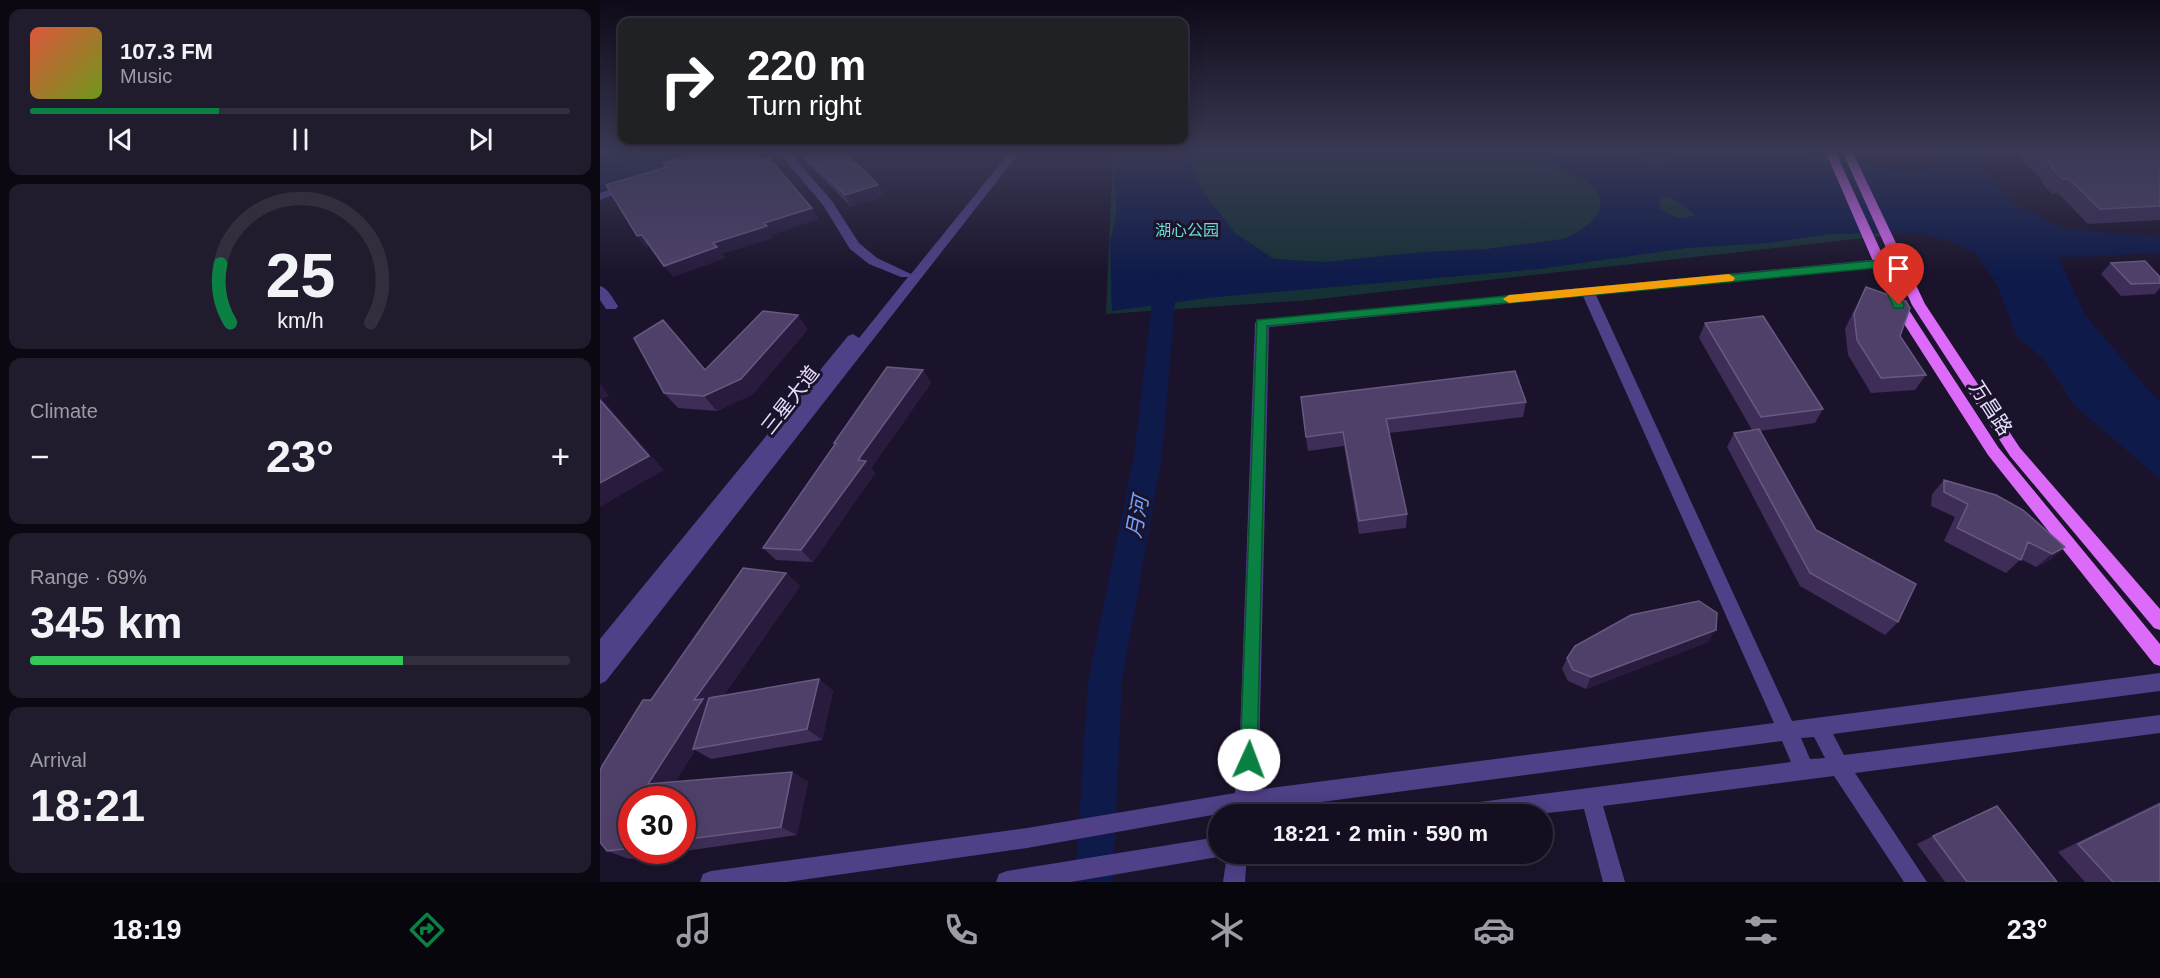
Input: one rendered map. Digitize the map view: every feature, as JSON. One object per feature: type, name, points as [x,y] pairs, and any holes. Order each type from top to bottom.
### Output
[{"type":"main road","name":"万昌路","points":[[1849,194],[1899,305],[1994,451],[2160,658]]},
{"type":"main road","name":"万昌路","points":[[1867,194],[1919,305],[2015,452],[2160,622]]},
{"type":"street","points":[[821,194],[854,246],[873,261],[905,274]]},
{"type":"street","name":"三星大道","points":[[600,653],[970,194]]},
{"type":"street","name":"三星大道","points":[[600,675],[981,194]]},
{"type":"street","points":[[1244,804],[1249,760],[1262,323],[1588,292],[1876,257]]},
{"type":"street","points":[[600,290],[610,306]]},
{"type":"street","points":[[1588,292],[1805,770]]},
{"type":"street","points":[[1272,804],[2160,682]]},
{"type":"street","points":[[1543,804],[2160,724]]},
{"type":"street","points":[[1820,728],[1839,766],[1916,882]]},
{"type":"street","points":[[1591,798],[1614,882]]},
{"type":"street","points":[[711,882],[1027,838],[1208,809]]},
{"type":"street","points":[[1015,881],[1208,849]]},
{"type":"street","points":[[1234,882],[1237,864]]},
{"type":"green space","name":"湖心公园","points":[[1111,194],[1863,194],[1882,236],[1310,300],[1106,314]]},
{"type":"water","points":[[1115,194],[1205,194],[1235,233],[1274,259],[1324,262],[1423,252],[1487,249],[1563,239],[1580,230],[1595,218],[1599,210],[1598,194],[2006,194],[2016,205],[2065,229],[2160,237],[2160,253],[2059,258],[2085,315],[2151,393],[2160,400],[2160,479],[2075,406],[2044,359],[2017,337],[1996,283],[1975,253],[1952,242],[1918,233],[1831,234],[1768,243],[1687,248],[1539,269],[1207,298],[1112,311],[1110,242],[1117,210]],"holes":[[[1663,197],[1671,197],[1695,215],[1681,218],[1673,216],[1661,208],[1659,203]]]},
{"type":"building","points":[[612,194],[800,194],[812,208],[764,223],[767,226],[713,243],[717,247],[664,266],[642,235],[637,236]]},
{"type":"building","points":[[2085,194],[2160,194],[2160,206],[2100,209]]},
{"type":"building","points":[[2145,261],[2160,277],[2160,283],[2131,284],[2111,263]]},
{"type":"building","points":[[1866,287],[1906,301],[1910,308],[1900,336],[1926,375],[1881,378],[1857,340],[1854,314]]},
{"type":"building","points":[[763,311],[798,315],[741,379],[704,396],[664,393],[634,338],[663,320],[705,370]]},
{"type":"building","points":[[1763,316],[1823,409],[1761,417],[1705,323]]},
{"type":"building","points":[[887,367],[923,370],[858,460],[866,461],[801,550],[763,548],[836,443],[834,443]]},
{"type":"building","points":[[1515,371],[1526,402],[1386,419],[1407,514],[1359,521],[1343,432],[1306,437],[1301,397]]},
{"type":"building","points":[[600,400],[649,456],[600,483]]},
{"type":"building","points":[[1759,429],[1816,530],[1916,584],[1898,622],[1810,573],[1734,433]]},
{"type":"building","points":[[1944,480],[1996,495],[2023,510],[2065,547],[2052,554],[2028,542],[2021,560],[1957,528],[1968,504],[1944,492]]},
{"type":"building","points":[[743,568],[786,573],[694,700],[703,699],[648,784],[792,772],[781,827],[696,838],[696,786],[618,786],[618,850],[607,851],[600,842],[600,771],[643,700],[651,700]]},
{"type":"building","points":[[1699,601],[1717,613],[1716,630],[1591,677],[1573,670],[1567,658],[1575,646],[1631,615]]},
{"type":"building","points":[[819,679],[807,729],[693,749],[709,698]]},
{"type":"building","points":[[2160,804],[2160,882],[2113,882],[2078,844]]},
{"type":"building","points":[[1997,806],[2057,882],[1967,882],[1933,836]]},
{"type":"waterway","name":"月河","points":[[1094,882],[1105,682],[1148,455],[1167,268]]},
{"type":"slow traffic","points":[[1509,299],[1729,278]]},
{"type":"route","points":[[1249,760],[1262,323],[1880,264],[1899,305]]}]
